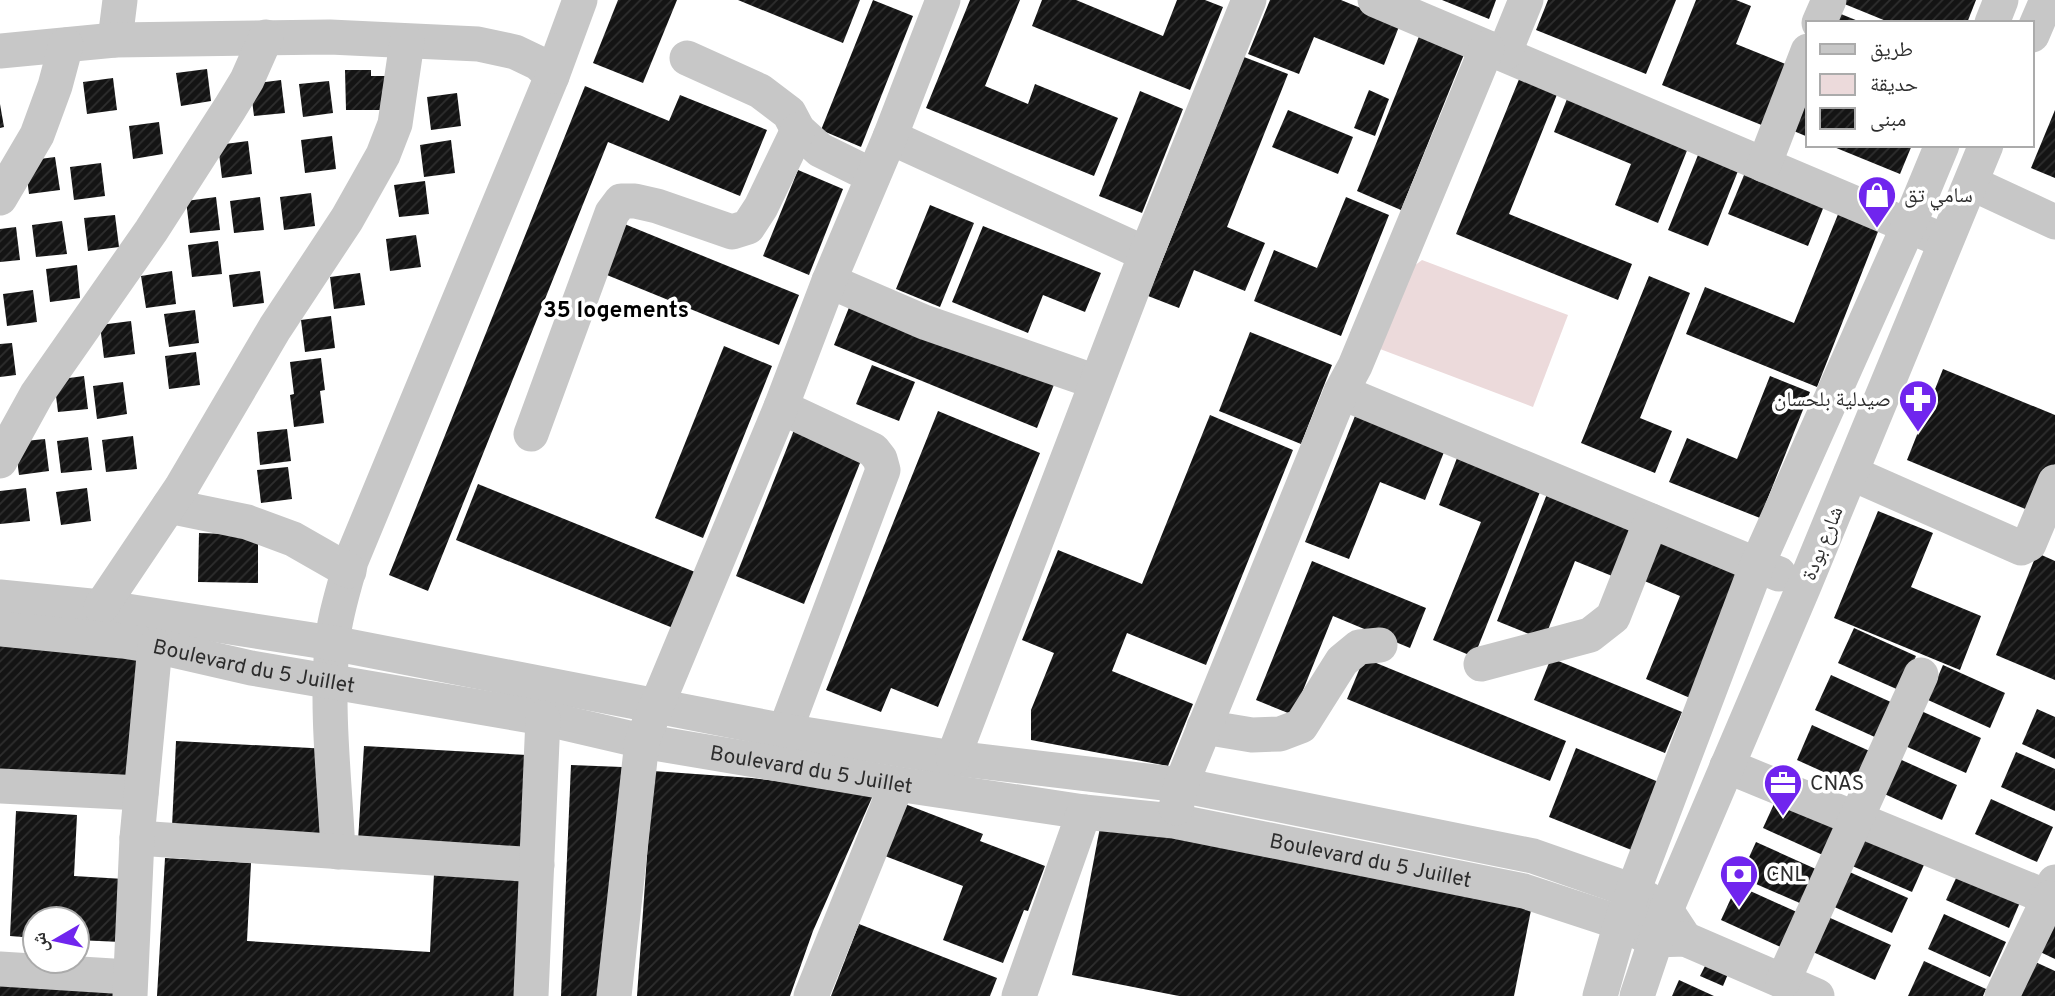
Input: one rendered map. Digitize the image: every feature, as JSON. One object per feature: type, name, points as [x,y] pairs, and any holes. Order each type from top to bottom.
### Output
[{"type":"street","points":[[115,40],[120,0]]},
{"type":"street","points":[[338,852],[330,681],[337,612],[349,571],[552,76],[580,0]]},
{"type":"street","points":[[614,996],[642,741],[781,407],[943,0]]},
{"type":"street","points":[[953,758],[1096,382],[1249,0]]},
{"type":"street","points":[[1375,0],[1946,241]]},
{"type":"street","points":[[1174,821],[1181,785],[1341,392],[1495,51],[1526,0]]},
{"type":"street","points":[[1820,21],[1829,0]]},
{"type":"street","points":[[1993,21],[2001,0]]},
{"type":"street","points":[[2034,30],[2047,0]]},
{"type":"street","points":[[0,461],[37,394],[151,231],[230,108],[247,80],[266,37]]},
{"type":"street","points":[[0,51],[115,40],[330,37],[478,44],[515,52],[538,64],[552,76]]},
{"type":"street","points":[[101,607],[169,506],[275,328],[348,219],[383,155],[395,124],[407,42]]},
{"type":"street","points":[[0,198],[37,135],[55,86],[66,45]]},
{"type":"street","points":[[1764,164],[1806,56]]},
{"type":"street","points":[[687,58],[760,91],[789,113],[798,130],[820,150],[873,176]]},
{"type":"street","points":[[531,434],[612,213],[621,201],[657,206],[732,232],[748,227],[761,207],[798,130]]},
{"type":"street","points":[[890,137],[1146,254]]},
{"type":"street","points":[[1600,996],[1621,923],[1757,565],[1941,147]]},
{"type":"street","name":"شارع بودة","points":[[1637,996],[1669,930],[1727,766],[1985,147]]},
{"type":"street","points":[[1971,183],[2055,222]]},
{"type":"street","points":[[829,281],[924,322],[1096,382]]},
{"type":"street","points":[[1341,392],[1804,586]]},
{"type":"street","points":[[781,407],[873,450],[880,459],[883,470],[785,731]]},
{"type":"street","points":[[1851,473],[2021,548],[2029,544],[2055,482]]},
{"type":"street","points":[[169,506],[259,526],[293,539],[349,571]]},
{"type":"street","points":[[1481,664],[1590,635],[1614,617],[1651,521]]},
{"type":"street","points":[[0,597],[101,607],[332,643],[785,731],[953,758],[1181,785],[1533,856],[1633,891],[1669,930],[1818,996]]},
{"type":"street","name":"Boulevard du 5 Juillet","points":[[0,629],[155,646],[251,668],[543,718],[642,741],[1083,813],[1174,821],[1524,891],[1621,923],[1669,930]]},
{"type":"street","points":[[1204,727],[1252,735],[1280,734],[1301,726],[1342,662],[1359,647],[1380,645]]},
{"type":"street","points":[[0,969],[129,987],[137,838],[155,646]]},
{"type":"street","points":[[1783,981],[1921,675]]},
{"type":"street","points":[[531,996],[543,718]]},
{"type":"street","points":[[1727,766],[2053,894],[2002,996]]},
{"type":"street","points":[[811,996],[897,784]]},
{"type":"street","points":[[0,786],[141,793]]},
{"type":"street","points":[[1019,996],[1083,813]]},
{"type":"street","points":[[137,838],[537,865]]},
{"type":"green space","points":[[1422,260],[1568,315],[1533,407],[1380,349],[1410,269]]},
{"type":"building","points":[[618,0],[677,0],[643,83],[593,63]]},
{"type":"building","points":[[738,0],[860,0],[843,43]]},
{"type":"building","points":[[873,0],[913,16],[861,147],[821,130]]},
{"type":"building","points":[[970,0],[1020,0],[985,86],[1028,104],[1035,84],[1118,118],[1094,176],[926,108]]},
{"type":"building","points":[[1042,0],[1076,0],[1163,36],[1177,0],[1205,0],[1223,7],[1190,90],[1032,26]]},
{"type":"building","points":[[1270,0],[1341,0],[1400,24],[1384,65],[1314,37],[1299,74],[1248,54]]},
{"type":"building","points":[[1442,0],[1496,0],[1489,19]]},
{"type":"building","points":[[1548,0],[1676,0],[1646,74],[1536,30]]},
{"type":"building","points":[[1696,0],[1736,0],[1751,6],[1736,44],[1793,67],[1769,128],[1662,85]]},
{"type":"building","points":[[1843,0],[1976,0],[1968,21],[1886,21],[1842,3]]},
{"type":"building","points":[[1836,12],[1858,21],[1832,21]]},
{"type":"building","points":[[1422,29],[1467,47],[1401,210],[1357,191]]},
{"type":"building","points":[[1244,57],[1288,74],[1227,227],[1265,243],[1245,291],[1194,270],[1179,308],[1148,296]]},
{"type":"building","points":[[207,69],[211,101],[181,106],[176,73]]},
{"type":"building","points":[[345,70],[371,70],[371,76],[386,76],[386,110],[346,110]]},
{"type":"building","points":[[1522,72],[1560,87],[1509,214],[1632,264],[1618,300],[1456,234]]},
{"type":"building","points":[[113,78],[117,110],[87,114],[83,82]]},
{"type":"building","points":[[281,80],[285,113],[254,116],[250,84]]},
{"type":"building","points":[[329,81],[333,113],[303,117],[299,84]]},
{"type":"building","points":[[585,86],[669,121],[680,95],[767,130],[740,196],[608,142],[428,591],[389,575]]},
{"type":"building","points":[[1806,86],[1806,136],[1789,129]]},
{"type":"building","points":[[1571,89],[1692,138],[1658,223],[1615,205],[1631,164],[1554,132]]},
{"type":"building","points":[[1369,90],[1389,99],[1375,136],[1354,128]]},
{"type":"building","points":[[1140,91],[1183,109],[1142,213],[1099,196]]},
{"type":"building","points":[[457,93],[461,126],[431,130],[427,97]]},
{"type":"building","points":[[0,104],[4,127],[0,128]]},
{"type":"building","points":[[1288,110],[1353,137],[1338,174],[1272,147]]},
{"type":"building","points":[[2055,110],[2055,178],[2031,168]]},
{"type":"building","points":[[159,122],[163,154],[133,159],[129,126]]},
{"type":"building","points":[[332,136],[336,169],[305,173],[301,140]]},
{"type":"building","points":[[451,140],[455,173],[424,177],[420,145]]},
{"type":"building","points":[[248,141],[252,174],[222,178],[218,145]]},
{"type":"building","points":[[1702,145],[1742,161],[1708,246],[1668,230]]},
{"type":"building","points":[[1834,147],[1911,147],[1900,174]]},
{"type":"building","points":[[55,157],[60,190],[29,194],[25,161]]},
{"type":"building","points":[[101,163],[105,196],[74,200],[70,167]]},
{"type":"building","points":[[1749,163],[1828,196],[1808,246],[1728,214]]},
{"type":"building","points":[[798,170],[843,189],[809,275],[763,256]]},
{"type":"building","points":[[425,181],[429,214],[399,217],[394,185]]},
{"type":"building","points":[[311,193],[315,226],[284,230],[280,197]]},
{"type":"building","points":[[216,197],[220,230],[190,233],[186,201]]},
{"type":"building","points":[[260,197],[264,230],[234,233],[230,201]]},
{"type":"building","points":[[1346,197],[1389,215],[1341,336],[1254,301],[1274,250],[1317,268]]},
{"type":"building","points":[[1843,202],[1883,219],[1817,387],[1686,334],[1705,287],[1794,323]]},
{"type":"building","points":[[930,205],[974,223],[940,307],[896,289]]},
{"type":"building","points":[[115,215],[119,247],[88,251],[84,218]]},
{"type":"building","points":[[62,221],[67,254],[36,257],[32,225]]},
{"type":"building","points":[[622,223],[799,295],[779,345],[602,273]]},
{"type":"building","points":[[983,226],[1101,273],[1085,312],[1043,295],[1028,333],[952,302]]},
{"type":"building","points":[[16,227],[20,260],[0,262],[0,229]]},
{"type":"building","points":[[416,235],[421,267],[390,271],[386,239]]},
{"type":"building","points":[[218,241],[222,274],[192,277],[188,245]]},
{"type":"building","points":[[77,265],[80,298],[50,302],[46,269]]},
{"type":"building","points":[[172,271],[176,304],[146,308],[141,276]]},
{"type":"building","points":[[260,271],[264,303],[233,307],[229,275]]},
{"type":"building","points":[[360,273],[365,305],[334,309],[330,277]]},
{"type":"building","points":[[1649,276],[1690,293],[1640,418],[1672,431],[1655,473],[1581,443]]},
{"type":"building","points":[[33,290],[37,322],[7,326],[3,294]]},
{"type":"building","points":[[852,300],[1055,382],[1037,428],[834,345]]},
{"type":"building","points":[[195,310],[199,343],[169,347],[164,314]]},
{"type":"building","points":[[331,316],[335,348],[305,352],[301,320]]},
{"type":"building","points":[[131,321],[135,354],[104,358],[100,325]]},
{"type":"building","points":[[1250,332],[1332,365],[1301,444],[1219,411]]},
{"type":"building","points":[[12,343],[16,375],[0,377],[0,344]]},
{"type":"building","points":[[724,346],[772,366],[703,538],[655,518]]},
{"type":"building","points":[[196,352],[200,385],[169,389],[165,356]]},
{"type":"building","points":[[321,358],[325,390],[320,391],[324,423],[294,427],[290,362]]},
{"type":"building","points":[[872,365],[915,382],[899,421],[856,404]]},
{"type":"building","points":[[1943,369],[2055,415],[2055,464],[2035,513],[1907,460]]},
{"type":"building","points":[[84,376],[88,409],[58,412],[54,380]]},
{"type":"building","points":[[1770,376],[1810,392],[1760,518],[1669,482],[1687,438],[1737,459]]},
{"type":"building","points":[[123,382],[127,414],[97,419],[93,386]]},
{"type":"building","points":[[938,411],[1040,453],[938,707],[891,688],[881,712],[826,690]]},
{"type":"building","points":[[1210,415],[1293,450],[1206,665],[1127,633],[1112,671],[1193,704],[1168,766],[1031,740],[1031,710],[1054,653],[1022,640],[1058,550],[1142,584]]},
{"type":"building","points":[[1355,416],[1444,452],[1425,500],[1380,482],[1349,559],[1305,542]]},
{"type":"building","points":[[287,429],[291,461],[260,465],[257,432]]},
{"type":"building","points":[[794,430],[862,458],[804,604],[736,576]]},
{"type":"building","points":[[133,436],[137,469],[106,472],[102,440]]},
{"type":"building","points":[[88,437],[92,470],[61,473],[57,441]]},
{"type":"building","points":[[45,439],[49,471],[19,475],[15,442]]},
{"type":"building","points":[[1457,458],[1540,492],[1474,657],[1433,640],[1481,522],[1439,505]]},
{"type":"building","points":[[288,467],[292,499],[261,503],[257,470]]},
{"type":"building","points":[[478,484],[695,572],[673,628],[456,540]]},
{"type":"building","points":[[26,488],[30,521],[0,524],[0,491]]},
{"type":"building","points":[[87,488],[91,521],[61,525],[56,492]]},
{"type":"building","points":[[1547,494],[1641,532],[1622,580],[1575,561],[1544,640],[1497,621]]},
{"type":"building","points":[[1878,511],[1933,533],[1911,587],[1981,616],[1960,670],[1834,618]]},
{"type":"building","points":[[199,533],[258,535],[258,583],[198,582]]},
{"type":"building","points":[[1651,538],[1740,574],[1690,698],[1646,679],[1680,596],[1635,577]]},
{"type":"building","points":[[2037,553],[2055,561],[2055,680],[1996,655]]},
{"type":"building","points":[[1312,561],[1426,608],[1410,648],[1333,616],[1293,715],[1256,700]]},
{"type":"building","points":[[1854,628],[1916,656],[1901,691],[1838,663]]},
{"type":"building","points":[[0,643],[143,651],[136,781],[0,774]]},
{"type":"building","points":[[1364,658],[1566,741],[1550,781],[1347,699]]},
{"type":"building","points":[[1551,658],[1682,712],[1665,753],[1534,700]]},
{"type":"building","points":[[1943,665],[2005,693],[1990,728],[1928,700]]},
{"type":"building","points":[[1831,675],[1893,703],[1877,738],[1815,710]]},
{"type":"building","points":[[2037,709],[2055,717],[2055,759],[2022,744]]},
{"type":"building","points":[[1919,710],[1981,738],[1966,773],[1903,745]]},
{"type":"building","points":[[1812,725],[1874,753],[1859,788],[1797,760]]},
{"type":"building","points":[[176,741],[330,749],[325,835],[172,827]]},
{"type":"building","points":[[364,746],[527,755],[521,850],[358,841]]},
{"type":"building","points":[[1576,748],[1666,785],[1639,853],[1549,817]]},
{"type":"building","points":[[2016,752],[2055,769],[2055,811],[2001,787]]},
{"type":"building","points":[[1895,757],[1957,785],[1942,820],[1880,792]]},
{"type":"building","points":[[571,765],[622,767],[612,996],[561,996]]},
{"type":"building","points":[[653,771],[752,778],[874,793],[813,931],[790,996],[637,996]]},
{"type":"building","points":[[1779,793],[1841,821],[1825,856],[1763,828]]},
{"type":"building","points":[[1991,799],[2053,827],[2037,862],[1975,834]]},
{"type":"building","points":[[905,804],[983,834],[980,841],[1045,866],[1028,911],[1024,910],[1003,963],[943,940],[963,886],[885,856]]},
{"type":"building","points":[[16,811],[77,815],[74,876],[124,879],[121,942],[91,941],[91,905],[21,905],[21,937],[10,936]]},
{"type":"building","points":[[1101,822],[1532,905],[1514,996],[1179,996],[1072,975]]},
{"type":"building","points":[[1865,830],[1927,858],[1912,892],[1850,865]]},
{"type":"building","points":[[1756,842],[1818,870],[1802,904],[1740,877]]},
{"type":"building","points":[[165,858],[251,863],[247,941],[430,952],[434,874],[520,879],[514,996],[157,996]]},
{"type":"building","points":[[1962,865],[2024,893],[2009,928],[1946,900]]},
{"type":"building","points":[[1845,870],[1908,898],[1892,933],[1830,905]]},
{"type":"building","points":[[1737,885],[1799,913],[1783,948],[1721,920]]},
{"type":"building","points":[[1944,914],[2006,942],[1990,977],[1928,949]]},
{"type":"building","points":[[1828,917],[1891,945],[1875,980],[1813,952]]},
{"type":"building","points":[[2055,917],[2055,959],[2036,950]]},
{"type":"building","points":[[859,924],[997,978],[990,996],[831,996]]},
{"type":"building","points":[[2031,960],[2055,971],[2055,996],[2015,996]]},
{"type":"building","points":[[1924,961],[1986,989],[1983,996],[1908,996]]},
{"type":"building","points":[[1706,964],[1728,974],[1723,986],[1700,976]]},
{"type":"building","points":[[0,978],[117,985],[116,996],[0,996]]},
{"type":"building","points":[[1679,980],[1714,996],[1672,996]]},
{"type":"place","name":"سامي تق","points":[[1877,229]]},
{"type":"place","name":"صيدلية بلحسان","points":[[1918,433]]},
{"type":"place","name":"CNAS","points":[[1783,817]]},
{"type":"place","name":"CNL","points":[[1739,908]]},
{"type":"district","name":"35 logements","points":[[616,309]]}]
